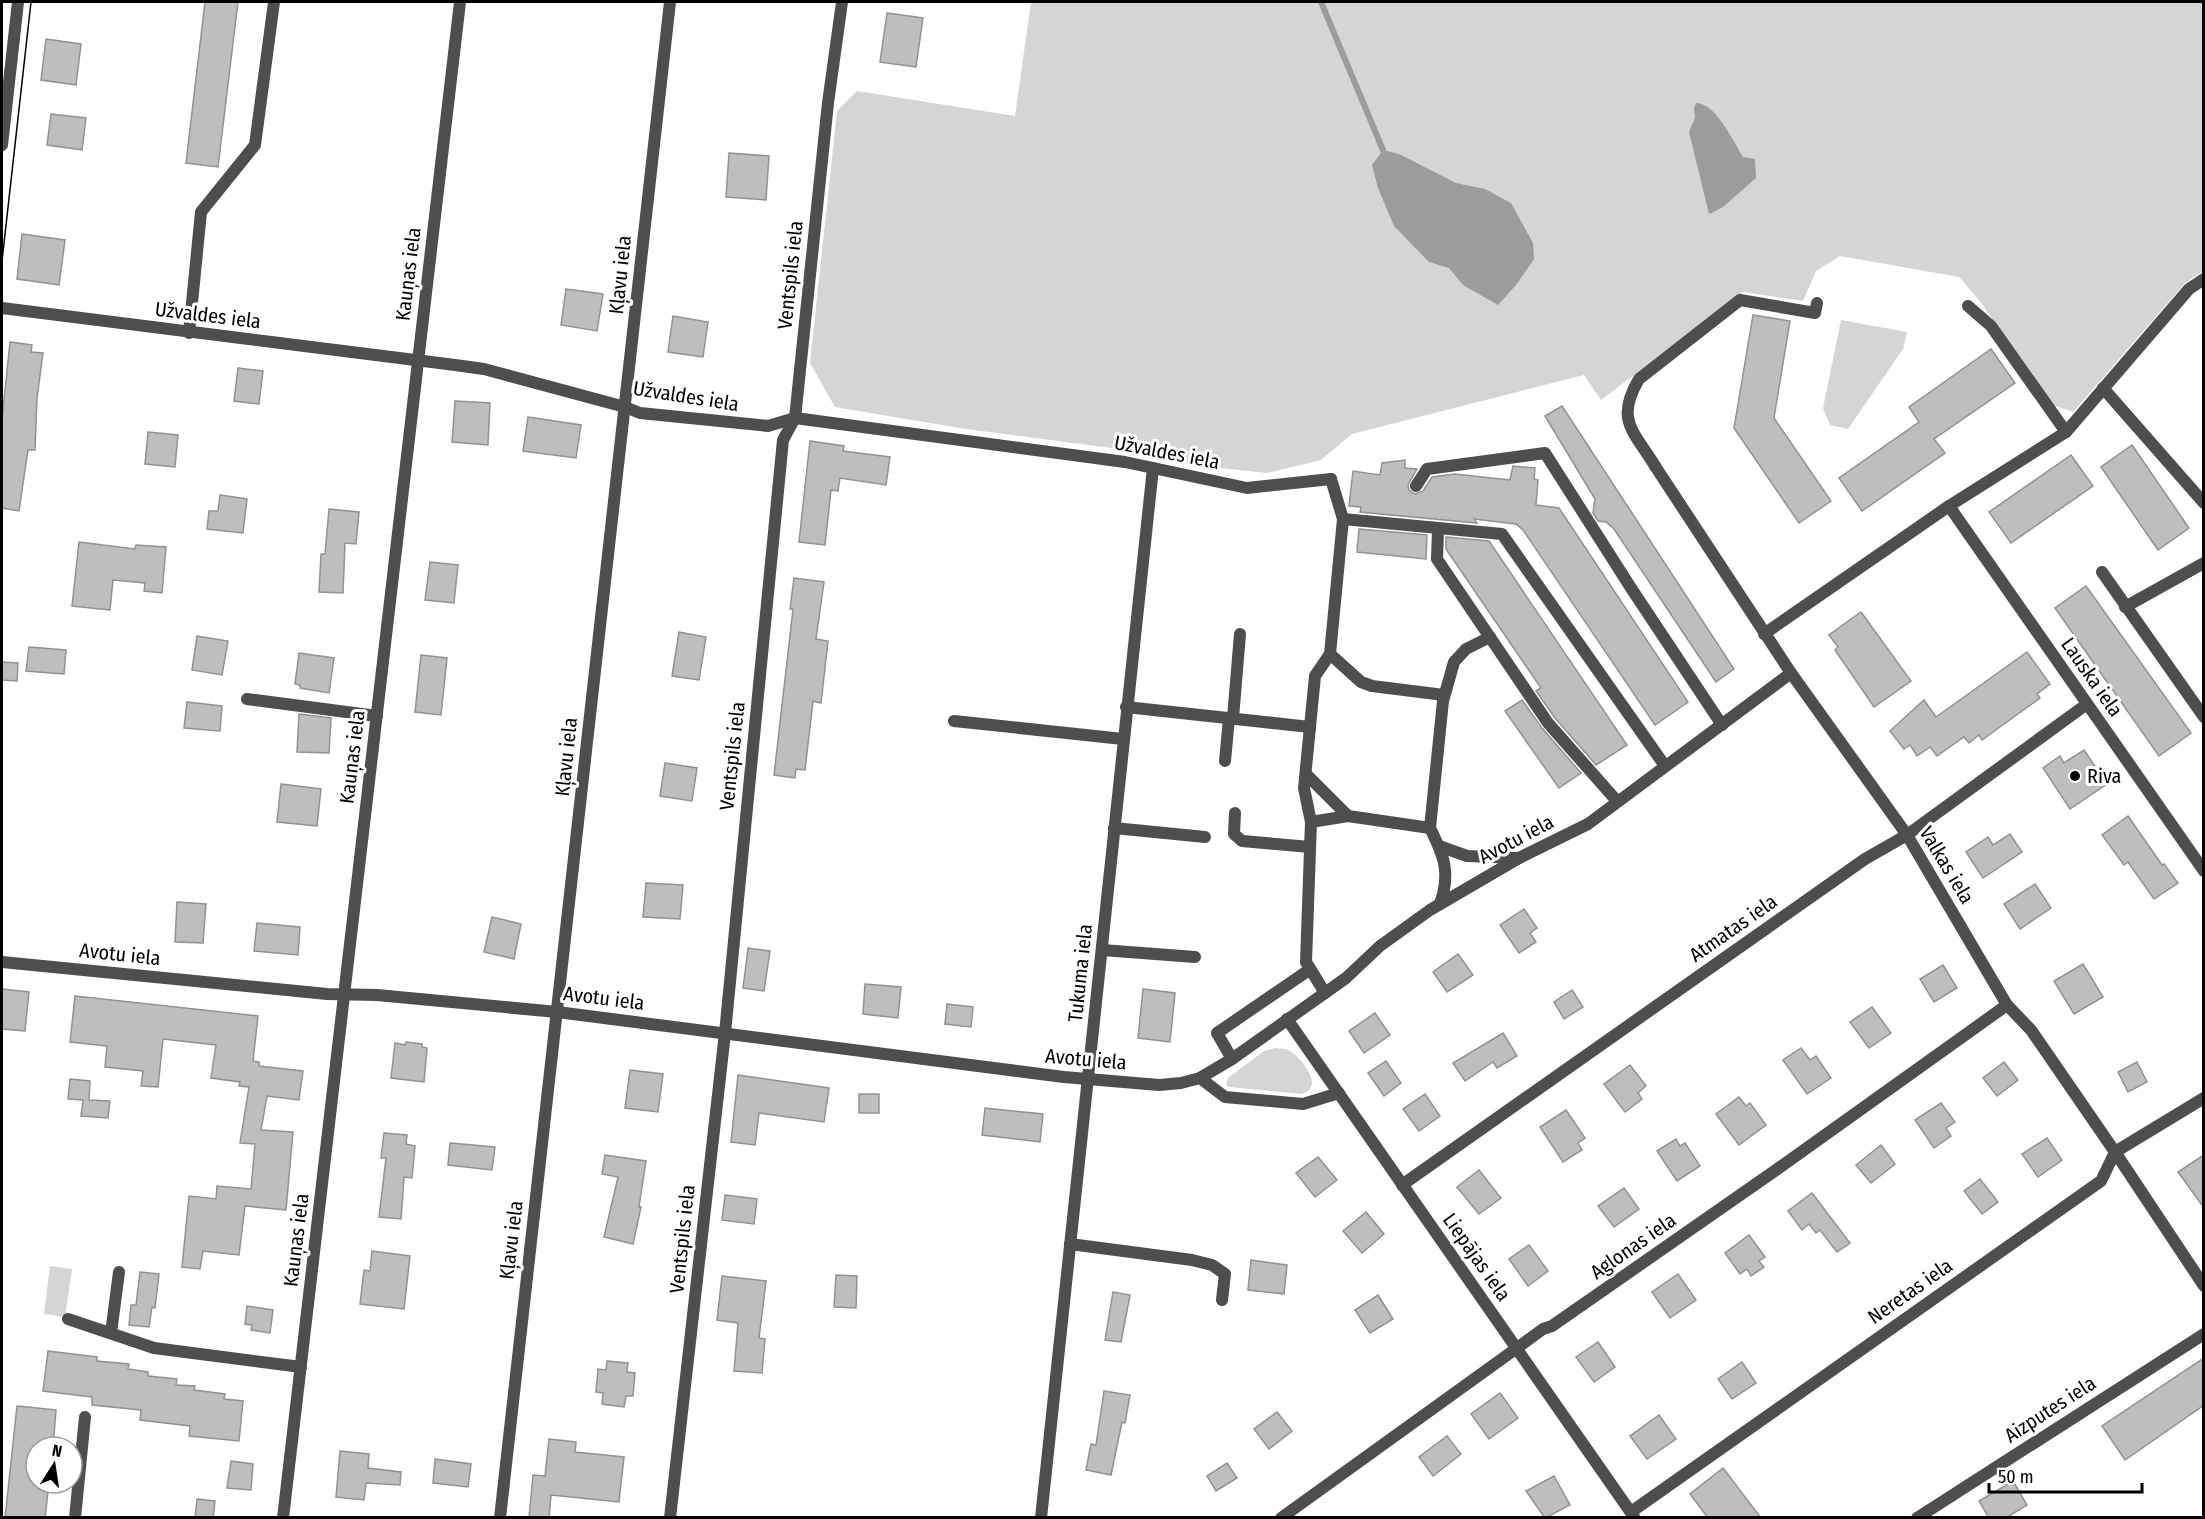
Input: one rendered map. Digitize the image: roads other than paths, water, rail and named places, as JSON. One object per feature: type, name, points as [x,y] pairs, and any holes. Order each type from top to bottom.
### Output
[{"type":"street","points":[[2,146],[18,2]]},
{"type":"street","points":[[189,333],[201,212],[255,145],[274,2]]},
{"type":"street","name":"Kauņas iela","points":[[283,1518],[460,2]]},
{"type":"street","name":"Kļavu iela","points":[[500,1518],[670,2]]},
{"type":"street","name":"Ventspils iela","points":[[670,1518],[725,1033],[783,440],[795,418],[828,103],[842,2]]},
{"type":"street","points":[[1764,634],[1949,506],[2066,432],[2188,289],[2204,279]]},
{"type":"street","name":"Valkas iela","points":[[1817,303],[1815,313],[1740,300],[1639,378],[1629,396],[1626,409],[1627,422],[1764,634],[1907,835],[2007,1005],[2031,1030],[2204,1286]]},
{"type":"street","points":[[1968,306],[1991,326],[2066,432]]},
{"type":"street","name":"Užvaldes iela","points":[[2,308],[483,369],[640,413],[768,426],[795,418],[1114,460],[1247,488],[1331,478],[1343,519]]},
{"type":"street","points":[[2103,388],[2204,503]]},
{"type":"street","points":[[1416,486],[1427,469],[1545,453],[1637,598],[1722,725]]},
{"type":"street","name":"Tukuma iela","points":[[1041,1518],[1153,468]]},
{"type":"street","name":"Lauska iela","points":[[1949,506],[2202,865]]},
{"type":"street","points":[[1325,993],[1306,962],[1311,822],[1304,788],[1315,676],[1329,654],[1343,519],[1438,530],[1502,534],[1665,766]]},
{"type":"street","points":[[1438,530],[1437,559],[1548,723],[1616,800]]},
{"type":"street","points":[[2125,607],[2204,563]]},
{"type":"street","points":[[2102,572],[2204,717]]},
{"type":"street","points":[[1225,761],[1240,634]]},
{"type":"street","points":[[1440,904],[1446,886],[1446,872],[1443,854],[1430,828],[1444,695],[1454,662],[1466,649],[1490,637]]},
{"type":"street","points":[[1329,654],[1361,682],[1372,686],[1444,695]]},
{"type":"street","name":"Avotu iela","points":[[2,962],[327,994],[557,1012],[1088,1079],[1159,1085],[1181,1083],[1200,1078],[1232,1059],[1346,978],[1380,946],[1440,904],[1519,858],[1588,824],[1616,800],[1791,673]]},
{"type":"street","points":[[247,699],[376,716]]},
{"type":"street","name":"Atmatas iela","points":[[1402,1185],[1865,859],[1907,835],[2087,704]]},
{"type":"street","points":[[1126,707],[1310,727]]},
{"type":"street","points":[[954,721],[1102,738],[1123,738]]},
{"type":"street","points":[[1306,774],[1348,816]]},
{"type":"street","points":[[1235,813],[1234,834],[1242,841],[1310,847]]},
{"type":"street","points":[[1311,822],[1348,816],[1430,828]]},
{"type":"street","points":[[1114,828],[1205,837]]},
{"type":"street","points":[[1439,846],[1467,856],[1519,858]]},
{"type":"street","points":[[1102,950],[1195,957]]},
{"type":"street","points":[[1232,1059],[1217,1033],[1309,970]]},
{"type":"street","name":"Aglonas iela","points":[[1281,1518],[1543,1329],[1552,1326],[1776,1170],[2007,1005]]},
{"type":"street","name":"Liepājas iela","points":[[1287,1019],[1633,1515]]},
{"type":"street","points":[[1200,1078],[1225,1098],[1304,1104],[1339,1093]]},
{"type":"street","points":[[2115,1152],[2204,1098]]},
{"type":"street","name":"Neretas iela","points":[[1633,1515],[2101,1181],[2115,1152]]},
{"type":"street","points":[[1070,1244],[1192,1260],[1212,1265],[1225,1274],[1222,1300]]},
{"type":"street","points":[[111,1334],[118,1272]]},
{"type":"street","points":[[68,1319],[154,1348],[301,1367]]},
{"type":"street","name":"Aizputes iela","points":[[1917,1518],[2204,1334]]},
{"type":"street","points":[[75,1518],[85,1417]]},
{"type":"waterway","points":[[1321,2],[1383,150]]},
{"type":"tram line","points":[[2,261],[31,2]]},
{"type":"place","name":"Riva","points":[[2075,776]]}]
